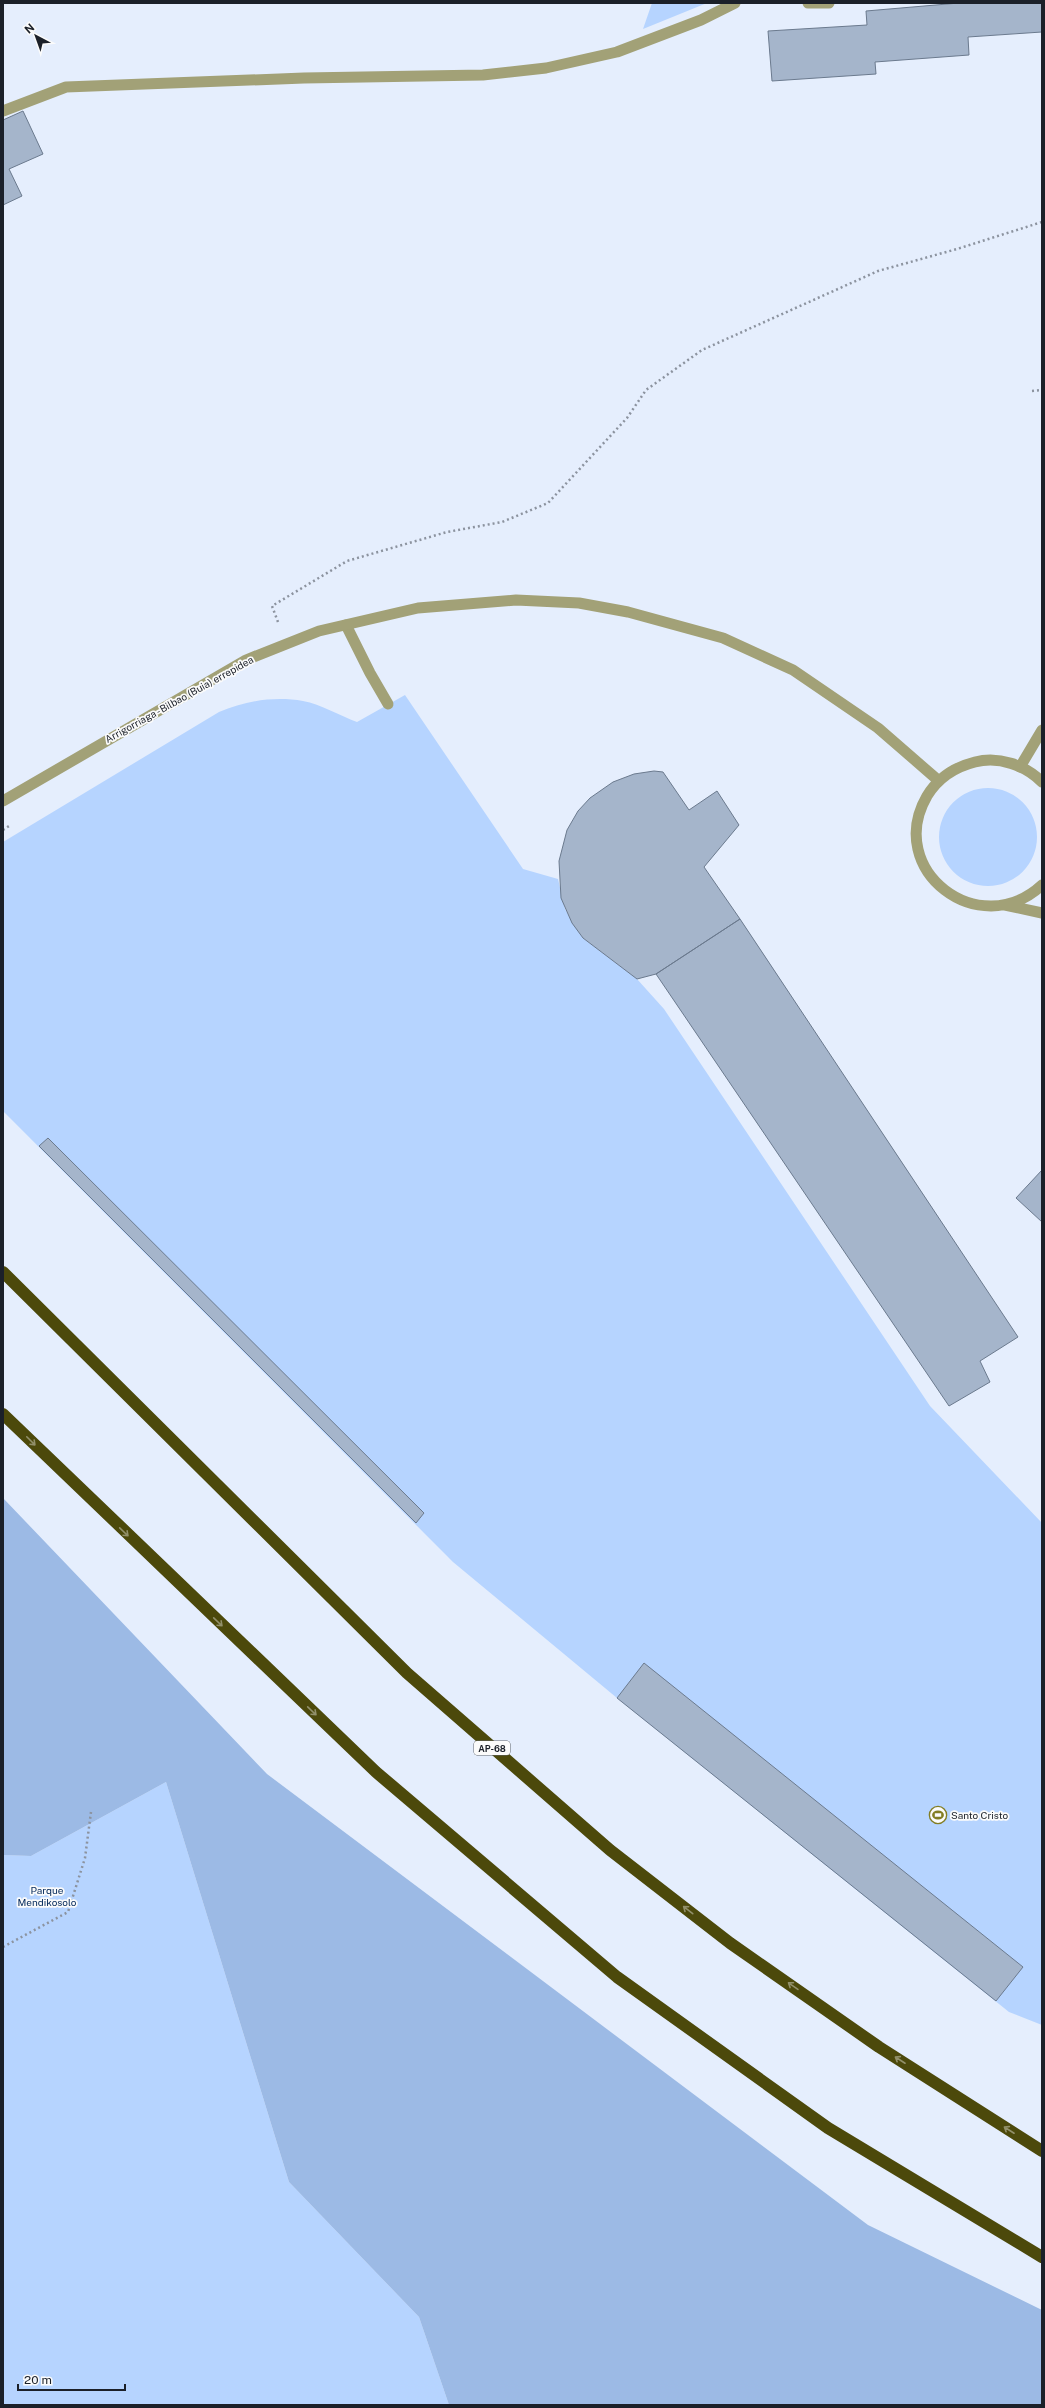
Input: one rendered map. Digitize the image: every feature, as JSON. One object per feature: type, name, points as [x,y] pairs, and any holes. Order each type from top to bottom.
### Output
[{"type":"highway","name":"AP-68","points":[[3,1272],[407,1673],[610,1850],[730,1942],[879,2047],[1042,2151]]},
{"type":"highway","points":[[3,1414],[376,1772],[617,1977],[828,2128],[1042,2257]]},
{"type":"street","points":[[3,111],[66,87],[304,78],[483,75],[546,68],[617,52],[701,20],[735,3]]},
{"type":"street","points":[[808,3],[830,3]]},
{"type":"street","name":"Arrigorriaga - Bilbao (Buia) errepidea","points":[[3,801],[239,664],[319,631],[418,608],[516,600],[580,604],[628,612],[723,638],[793,670],[878,728],[939,781]]},
{"type":"street","points":[[346,625],[370,673],[388,704]]},
{"type":"street","points":[[1020,767],[1042,730]]},
{"type":"street","points":[[1042,782],[1020,767],[992,760],[978,761],[950,772],[939,781],[922,805],[916,833],[922,862],[938,886],[950,895],[977,906],[1004,905],[1020,900],[1042,885]]},
{"type":"street","points":[[1004,905],[1042,914]]},
{"type":"path","points":[[287,644],[272,606],[347,561],[447,532],[502,522],[548,503],[627,418],[646,390],[702,350],[878,271],[957,249],[1042,222]]},
{"type":"path","points":[[1032,391],[1042,390]]},
{"type":"path","points":[[3,1947],[68,1912],[85,1858],[91,1812]]},
{"type":"green space","points":[[652,3],[707,3],[643,29]]},
{"type":"green space","points":[[405,695],[523,869],[558,879],[565,909],[583,938],[637,979],[664,1009],[930,1406],[1042,1523],[1042,2025],[1009,2012],[617,1698],[453,1562],[3,1111],[3,842],[219,712],[229,708],[260,700],[281,699],[303,701],[317,705],[357,722]]},
{"type":"green space","points":[[988,788],[1007,792],[1023,802],[1033,818],[1037,837],[1033,856],[1023,872],[1007,882],[988,886],[969,882],[953,872],[943,856],[939,837],[943,818],[953,802],[969,792]]},
{"type":"green space","name":"Parque Mendikosolo","points":[[166,1782],[289,2182],[419,2317],[449,2405],[3,2405],[3,1855],[31,1856]]},
{"type":"shaded area","points":[[3,1498],[267,1774],[868,2225],[1042,2310],[1042,2405],[449,2405],[419,2317],[289,2182],[166,1782],[31,1856],[3,1855]]},
{"type":"building","points":[[959,3],[1042,3],[1042,32],[968,37],[969,55],[875,62],[876,74],[772,81],[768,31],[867,25],[866,11]]},
{"type":"building","points":[[23,111],[43,154],[9,169],[22,196],[3,205],[3,120]]},
{"type":"building","points":[[654,771],[663,772],[689,810],[717,791],[739,825],[704,867],[740,919],[656,974],[637,979],[583,938],[572,923],[561,898],[559,861],[567,830],[578,811],[590,798],[613,782],[634,774]]},
{"type":"building","points":[[740,919],[1018,1337],[980,1361],[990,1382],[949,1406],[656,974]]},
{"type":"building","points":[[48,1138],[424,1513],[416,1523],[39,1146]]},
{"type":"building","points":[[1042,1170],[1042,1222],[1016,1198]]},
{"type":"building","points":[[644,1663],[1023,1967],[996,2001],[617,1698]]},
{"type":"place","name":"Santo Cristo","points":[[938,1815]]}]
